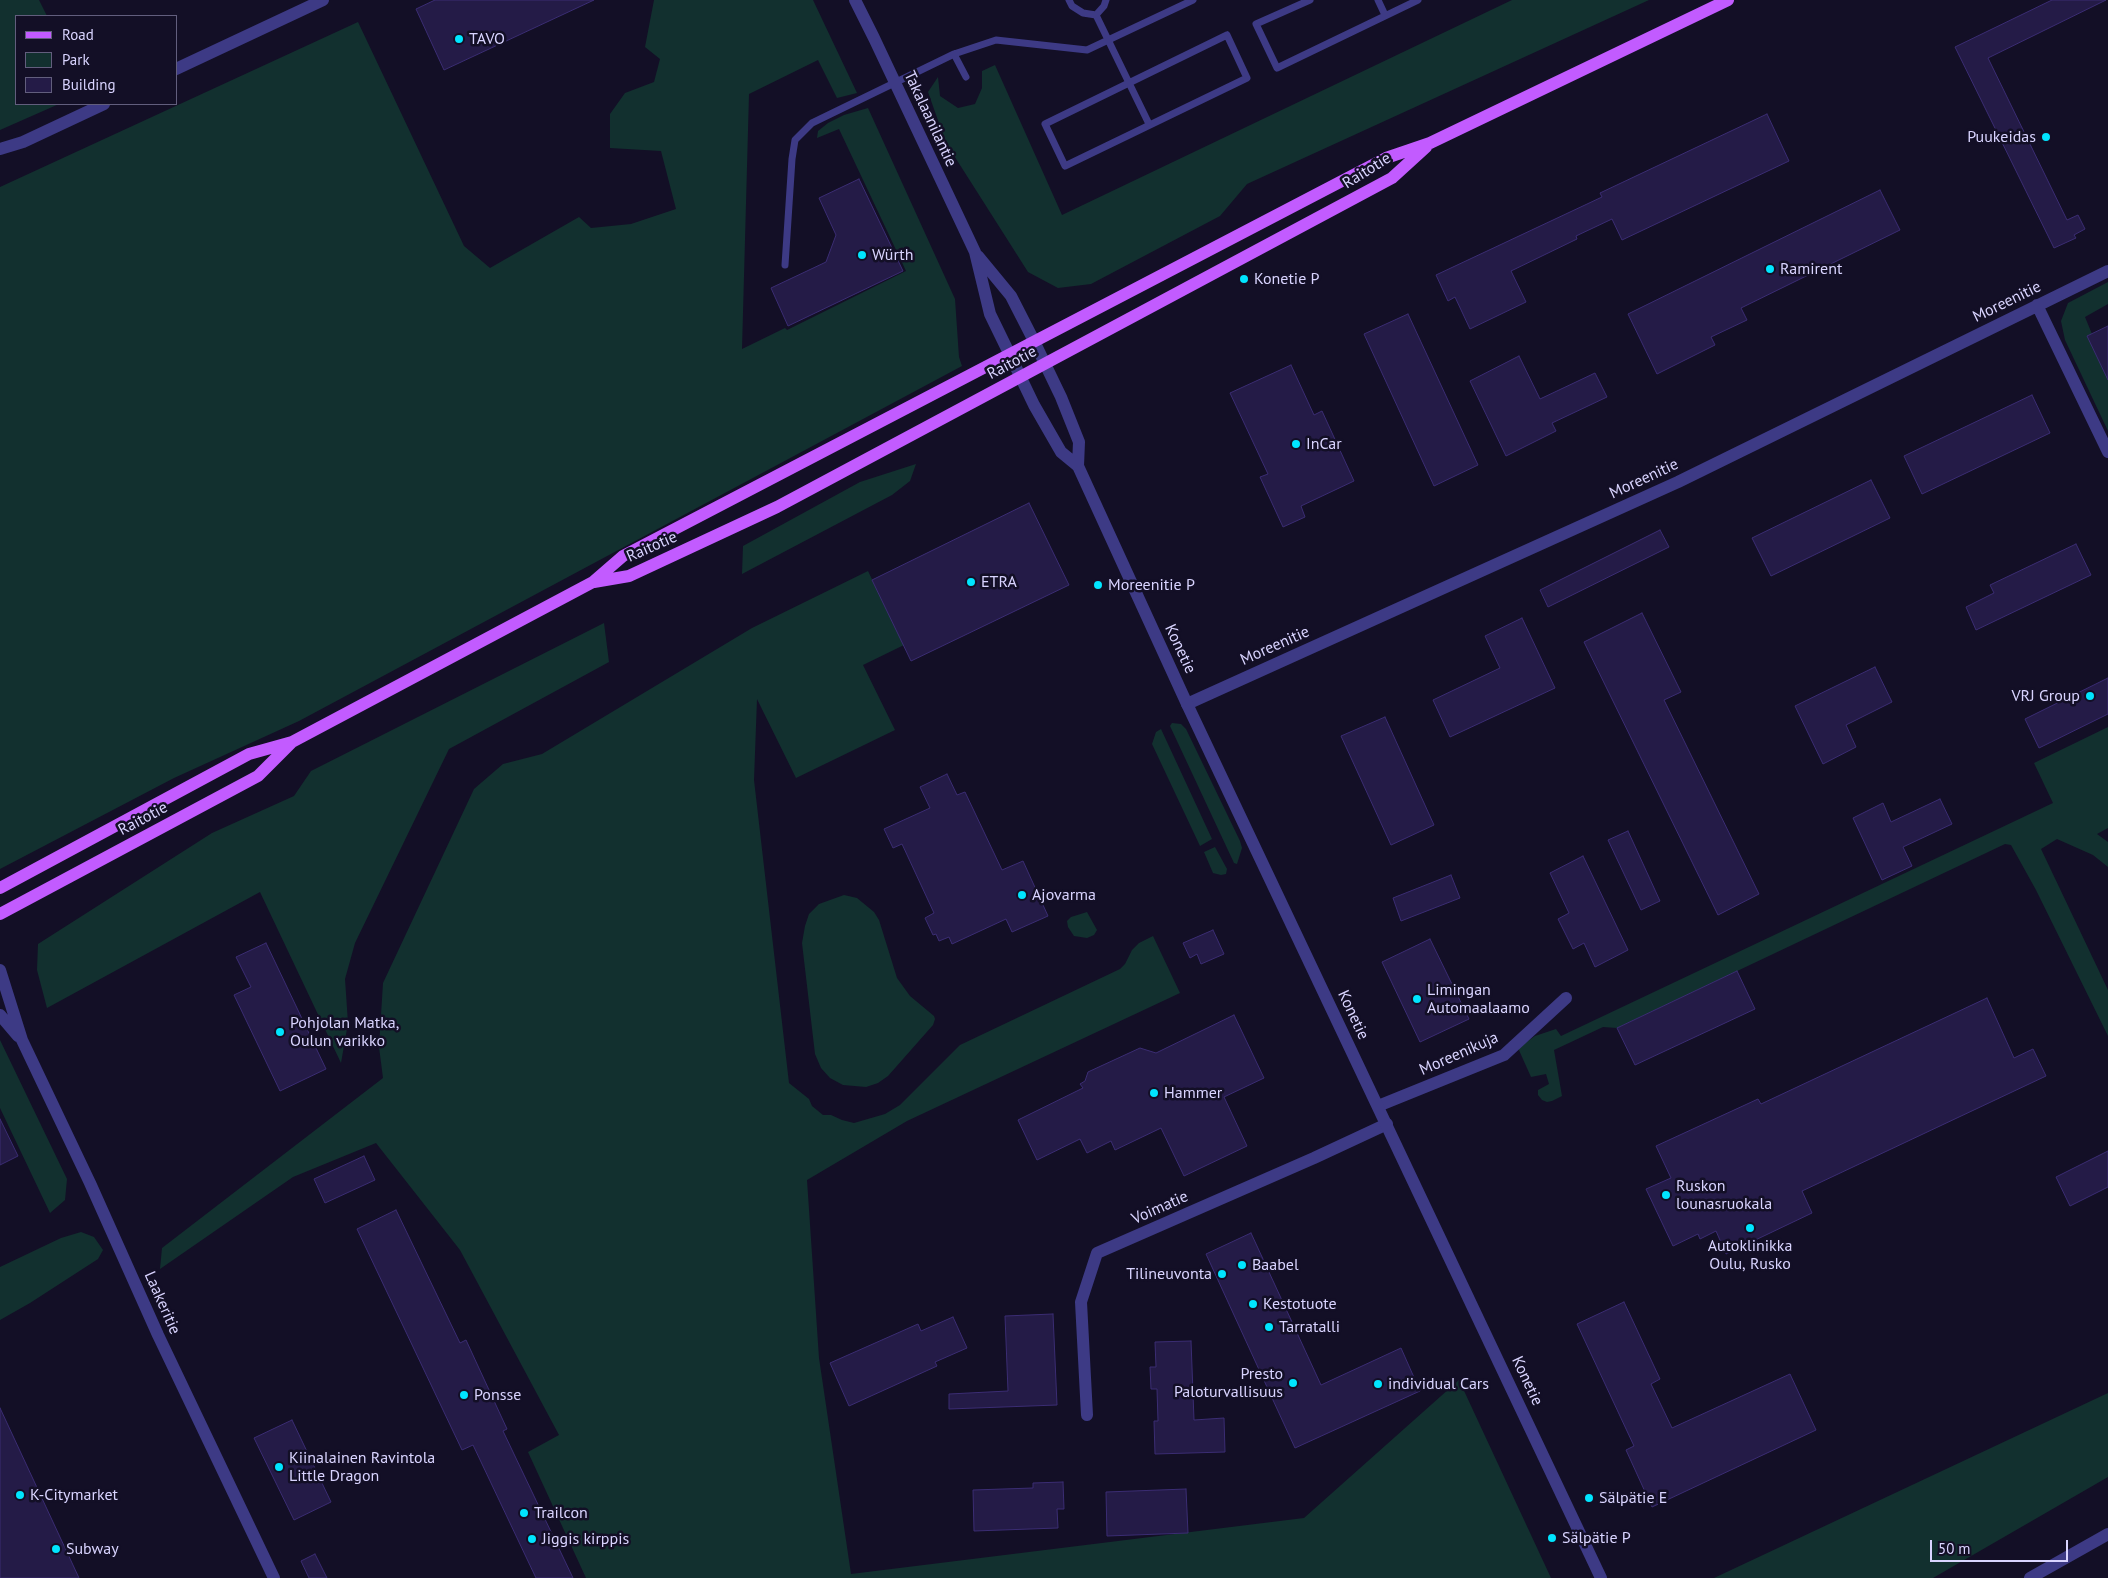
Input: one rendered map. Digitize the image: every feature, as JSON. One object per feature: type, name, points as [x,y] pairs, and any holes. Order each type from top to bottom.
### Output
[{"type":"main road","name":"Raitotie","points":[[0,888],[248,754],[292,742],[593,582],[623,556],[1386,158],[1430,143],[1728,0]]},
{"type":"main road","name":"Raitotie","points":[[593,582],[629,576],[777,507],[1392,178],[1430,143]]},
{"type":"main road","name":"Raitotie","points":[[0,914],[258,776],[292,742]]},
{"type":"street","points":[[178,69],[323,0]]},
{"type":"street","name":"Takalaanilantie","points":[[855,0],[975,252],[990,314],[1009,353]]},
{"type":"street","points":[[0,149],[23,142],[102,105]]},
{"type":"street","name":"Takalaanilantie","points":[[975,252],[1011,296],[1034,341]]},
{"type":"street","name":"Moreenitie","points":[[1187,704],[1678,482],[2108,271]]},
{"type":"street","points":[[2037,305],[2108,452]]},
{"type":"street","name":"Konetie","points":[[1034,341],[1061,397],[1079,442],[1078,466]]},
{"type":"street","name":"Konetie","points":[[1009,353],[1034,405],[1061,452],[1078,466],[1187,704],[1601,1578]]},
{"type":"street","name":"Laakeritie","points":[[0,970],[22,1040],[90,1183],[158,1335],[274,1578]]},
{"type":"street","name":"Moreenikuja","points":[[1378,1106],[1504,1055],[1566,998]]},
{"type":"street","name":"Laakeritie","points":[[0,1015],[22,1040]]},
{"type":"street","name":"Voimatie","points":[[1088,1415],[1081,1302],[1097,1253],[1387,1124]]},
{"type":"street","points":[[2030,1578],[2108,1534]]},
{"type":"lane","points":[[1069,0],[1072,6],[1082,13],[1096,15]]},
{"type":"lane","points":[[1096,15],[1104,6],[1106,0]]},
{"type":"lane","points":[[785,265],[795,140],[812,123],[954,54],[996,40],[1087,50],[1193,0]]},
{"type":"lane","points":[[1310,0],[1256,24],[1277,68],[1418,0]]},
{"type":"lane","points":[[1378,0],[1385,15]]},
{"type":"lane","points":[[1096,15],[1149,124]]},
{"type":"lane","points":[[1227,36],[1246,78],[1149,124],[1065,166],[1045,124],[1227,36]]},
{"type":"lane","points":[[954,54],[966,77]]},
{"type":"green space","points":[[0,0],[39,0],[46,15],[15,15],[15,105],[57,105],[0,130]]},
{"type":"green space","points":[[654,0],[813,0],[857,93],[837,98],[818,60],[749,94],[742,349],[785,328],[787,330],[906,271],[839,129],[817,138],[818,131],[828,123],[844,115],[868,108],[955,299],[959,357],[962,366],[299,721],[174,778],[0,869],[0,187],[358,22],[464,246],[490,268],[579,217],[591,228],[631,224],[676,209],[661,151],[610,148],[610,114],[625,93],[654,82],[660,59],[645,47]]},
{"type":"green space","points":[[1512,0],[1649,0],[1247,184],[1220,216],[1091,284],[1058,288],[1028,272],[946,143],[928,92],[938,77],[940,96],[958,108],[975,104],[982,88],[982,71],[995,65],[1062,215]]},
{"type":"green space","points":[[2108,282],[2108,304],[2085,317],[2108,380],[2108,431],[2065,340],[2061,321],[2068,303]]},
{"type":"green space","points":[[916,464],[910,481],[892,495],[742,574],[743,546],[860,482]]},
{"type":"green space","points":[[868,571],[904,645],[863,665],[895,730],[796,778],[757,699],[754,780],[789,1083],[809,1099],[812,1106],[823,1115],[831,1115],[854,1123],[885,1114],[900,1105],[960,1045],[1120,969],[1125,964],[1132,950],[1139,943],[1153,936],[1180,993],[907,1121],[807,1180],[819,1358],[851,1574],[1304,1518],[1459,1380],[1551,1578],[586,1578],[528,1452],[559,1435],[460,1250],[376,1143],[293,1177],[160,1269],[162,1248],[383,1078],[379,1047],[383,983],[474,789],[503,764],[542,754],[752,628]]},
{"type":"green space","points":[[604,623],[609,662],[449,749],[355,943],[345,979],[348,1023],[341,1063],[260,892],[47,1008],[37,970],[38,944],[212,833],[294,796],[311,771]]},
{"type":"green space","points":[[1172,723],[1181,724],[1186,729],[1240,841],[1242,848],[1237,864],[1234,863],[1170,726]]},
{"type":"green space","points":[[2108,727],[2108,828],[2097,834],[2108,842],[2108,867],[2093,855],[2057,839],[2041,849],[2108,990],[2108,1036],[2036,890],[2011,845],[2005,844],[1617,1028],[1603,1027],[1554,1050],[1562,1096],[1547,1102],[1538,1095],[1538,1090],[1549,1084],[1546,1074],[1531,1077],[1518,1048],[1535,1036],[1556,1029],[1561,1036],[2053,803],[2034,763]]},
{"type":"green space","points":[[1161,729],[1212,839],[1200,846],[1152,744],[1156,732]]},
{"type":"green space","points":[[1215,847],[1227,869],[1226,874],[1213,873],[1204,852]]},
{"type":"green space","points":[[844,895],[857,898],[874,912],[879,920],[897,978],[910,996],[934,1016],[935,1019],[933,1025],[888,1076],[878,1083],[866,1087],[843,1085],[830,1078],[821,1068],[815,1054],[802,943],[809,914],[819,904]]},
{"type":"green space","points":[[1087,912],[1097,930],[1094,935],[1087,938],[1074,936],[1068,927],[1067,921],[1071,917]]},
{"type":"green space","points":[[0,1040],[67,1179],[65,1200],[50,1213],[0,1108]]},
{"type":"green space","points":[[81,1232],[94,1237],[103,1250],[98,1259],[0,1320],[0,1267],[61,1238]]},
{"type":"green space","points":[[2108,1393],[2108,1477],[1933,1578],[1714,1578]]},
{"type":"building","points":[[435,0],[594,0],[444,70],[416,9]]},
{"type":"building","points":[[2052,0],[2106,0],[1988,58],[2067,220],[2078,215],[2085,229],[2074,235],[2076,238],[2054,248],[1955,47]]},
{"type":"building","points":[[1767,114],[1789,161],[1622,240],[1612,219],[1576,236],[1577,239],[1511,271],[1526,302],[1470,329],[1455,297],[1448,301],[1436,275],[1602,197],[1600,193]]},
{"type":"building","name":"Würth","points":[[859,179],[903,271],[788,326],[771,288],[826,262],[836,235],[819,198]]},
{"type":"building","name":"Ramirent","points":[[1880,190],[1900,230],[1741,308],[1747,320],[1711,337],[1715,345],[1657,374],[1628,314]]},
{"type":"building","points":[[1408,314],[1478,465],[1434,486],[1364,334]]},
{"type":"building","points":[[2108,326],[2108,380],[2087,336]]},
{"type":"building","points":[[1519,356],[1540,399],[1595,373],[1607,397],[1552,423],[1556,431],[1506,456],[1470,381]]},
{"type":"building","name":"InCar","points":[[1291,365],[1314,415],[1322,411],[1354,481],[1301,506],[1305,517],[1283,527],[1260,477],[1268,474],[1230,393]]},
{"type":"building","points":[[2032,395],[2050,433],[1922,494],[1904,456]]},
{"type":"building","points":[[1871,480],[1890,518],[1771,576],[1752,538]]},
{"type":"building","name":"ETRA","points":[[1029,503],[1069,585],[911,661],[872,580]]},
{"type":"building","points":[[1660,530],[1669,547],[1548,607],[1540,590]]},
{"type":"building","points":[[2076,544],[2091,575],[1976,630],[1966,607],[1994,593],[1990,585]]},
{"type":"building","points":[[1642,613],[1681,692],[1664,700],[1759,894],[1718,915],[1584,642]]},
{"type":"building","points":[[1522,618],[1555,688],[1450,737],[1433,700],[1500,668],[1485,636]]},
{"type":"building","points":[[1875,667],[1892,702],[1846,725],[1856,747],[1823,764],[1795,706]]},
{"type":"building","name":"VRJ Group","points":[[2108,678],[2108,714],[2039,748],[2025,719]]},
{"type":"building","points":[[1385,717],[1434,825],[1391,845],[1341,736]]},
{"type":"building","points":[[947,774],[957,795],[965,792],[1002,870],[1023,861],[1048,916],[1012,932],[1006,919],[952,944],[949,937],[939,941],[936,934],[933,935],[925,918],[934,913],[902,844],[893,848],[884,829],[930,808],[920,787]]},
{"type":"building","points":[[1940,799],[1952,824],[1903,847],[1912,866],[1882,880],[1853,818],[1883,803],[1891,822]]},
{"type":"building","points":[[1628,831],[1660,901],[1641,910],[1608,840]]},
{"type":"building","points":[[1583,856],[1628,950],[1595,967],[1584,943],[1573,949],[1558,919],[1569,913],[1550,873]]},
{"type":"building","points":[[1451,875],[1460,898],[1401,921],[1393,898]]},
{"type":"building","points":[[1213,930],[1224,954],[1201,964],[1197,954],[1190,958],[1183,943]]},
{"type":"building","points":[[1430,939],[1469,1019],[1420,1042],[1382,962]]},
{"type":"building","name":"Pohjolan Matka, Oulun varikko","points":[[266,943],[326,1069],[280,1091],[234,995],[251,987],[236,957]]},
{"type":"building","points":[[1737,971],[1755,1009],[1635,1065],[1617,1028]]},
{"type":"building","points":[[1987,998],[2014,1058],[2033,1049],[2046,1076],[1802,1191],[1812,1213],[1726,1254],[1716,1231],[1700,1239],[1698,1234],[1673,1246],[1646,1189],[1671,1178],[1656,1146],[1758,1099],[1761,1104]]},
{"type":"building","name":"Hammer","points":[[1234,1015],[1264,1078],[1224,1097],[1247,1146],[1184,1176],[1161,1128],[1115,1150],[1111,1141],[1087,1153],[1080,1139],[1037,1160],[1018,1120],[1083,1088],[1080,1084],[1085,1081],[1088,1072],[1140,1048],[1156,1053]]},
{"type":"building","points":[[0,1119],[18,1156],[0,1165]]},
{"type":"building","points":[[2108,1151],[2108,1187],[2070,1206],[2056,1177]]},
{"type":"building","points":[[364,1156],[375,1180],[325,1203],[314,1179]]},
{"type":"building","points":[[396,1210],[460,1343],[466,1340],[507,1429],[503,1431],[573,1578],[536,1578],[473,1445],[462,1450],[357,1229]]},
{"type":"building","points":[[1251,1233],[1321,1385],[1401,1348],[1420,1391],[1295,1448],[1206,1254]]},
{"type":"building","points":[[1624,1302],[1660,1379],[1651,1384],[1672,1428],[1790,1374],[1816,1430],[1652,1507],[1626,1450],[1634,1446],[1577,1324]]},
{"type":"building","points":[[1053,1314],[1057,1405],[949,1409],[949,1394],[1008,1391],[1005,1316]]},
{"type":"building","points":[[953,1317],[967,1348],[935,1362],[937,1366],[849,1406],[830,1363],[918,1324],[921,1331]]},
{"type":"building","points":[[1191,1341],[1194,1420],[1224,1418],[1225,1452],[1155,1454],[1154,1421],[1158,1421],[1157,1389],[1151,1389],[1150,1367],[1156,1367],[1155,1342]]},
{"type":"building","name":"K-Citymarket","points":[[0,1408],[79,1578],[0,1578]]},
{"type":"building","points":[[292,1420],[331,1502],[294,1520],[254,1438]]},
{"type":"building","points":[[1063,1482],[1064,1509],[1057,1509],[1058,1528],[974,1531],[973,1490],[1033,1488],[1033,1483]]},
{"type":"building","points":[[1186,1489],[1188,1533],[1107,1536],[1106,1492]]},
{"type":"building","points":[[315,1554],[327,1578],[309,1578],[301,1561]]},
{"type":"place","name":"TAVO","points":[[459,39]]},
{"type":"place","name":"Puukeidas","points":[[2046,137]]},
{"type":"place","name":"Würth","points":[[862,255]]},
{"type":"place","name":"Ramirent","points":[[1770,269]]},
{"type":"place","name":"Konetie P","points":[[1244,279]]},
{"type":"place","name":"InCar","points":[[1296,444]]},
{"type":"place","name":"ETRA","points":[[971,582]]},
{"type":"place","name":"Moreenitie P","points":[[1098,585]]},
{"type":"place","name":"VRJ Group","points":[[2090,696]]},
{"type":"place","name":"Ajovarma","points":[[1022,895]]},
{"type":"place","name":"Limingan Automaalaamo","points":[[1417,999]]},
{"type":"place","name":"Pohjolan Matka, Oulun varikko","points":[[280,1032]]},
{"type":"place","name":"Hammer","points":[[1154,1093]]},
{"type":"place","name":"Ruskon lounasruokala","points":[[1666,1195]]},
{"type":"place","name":"Autoklinikka Oulu, Rusko","points":[[1750,1228]]},
{"type":"place","name":"Baabel","points":[[1242,1265]]},
{"type":"place","name":"Tilineuvonta","points":[[1222,1274]]},
{"type":"place","name":"Kestotuote","points":[[1253,1304]]},
{"type":"place","name":"Tarratalli","points":[[1269,1327]]},
{"type":"place","name":"Presto Paloturvallisuus","points":[[1293,1383]]},
{"type":"place","name":"individual Cars","points":[[1378,1384]]},
{"type":"place","name":"Ponsse","points":[[464,1395]]},
{"type":"place","name":"Kiinalainen Ravintola Little Dragon","points":[[279,1467]]},
{"type":"place","name":"K-Citymarket","points":[[20,1495]]},
{"type":"place","name":"Sälpätie E","points":[[1589,1498]]},
{"type":"place","name":"Trailcon","points":[[524,1513]]},
{"type":"place","name":"Sälpätie P","points":[[1552,1538]]},
{"type":"place","name":"Jiggis kirppis","points":[[532,1539]]},
{"type":"place","name":"Subway","points":[[56,1549]]}]
